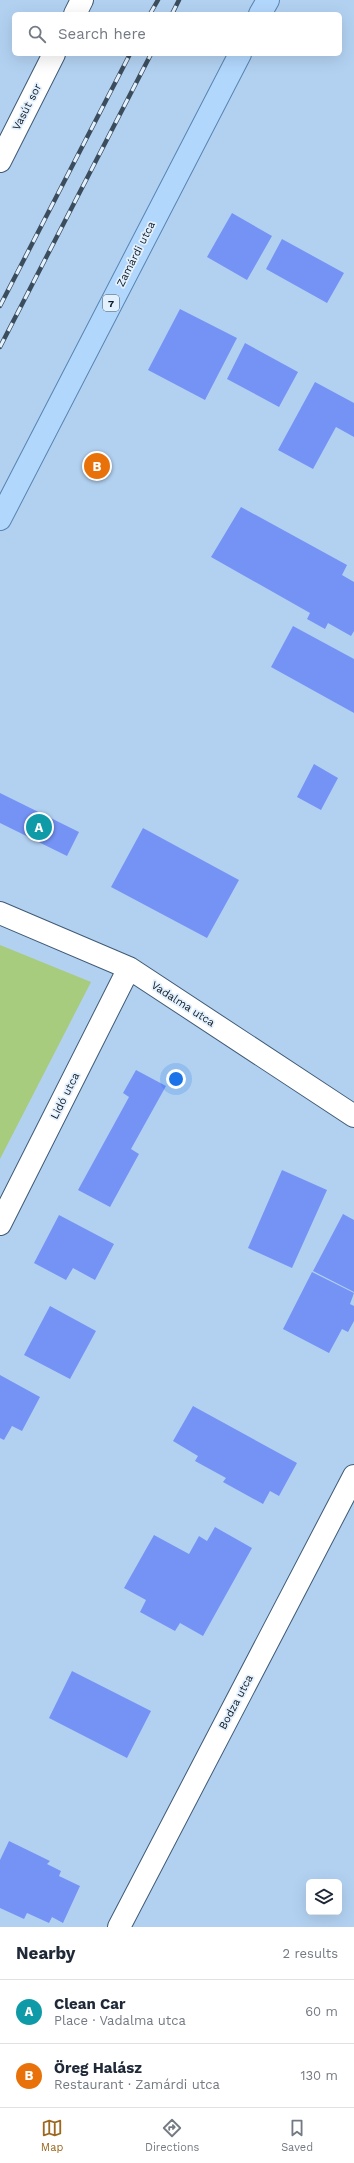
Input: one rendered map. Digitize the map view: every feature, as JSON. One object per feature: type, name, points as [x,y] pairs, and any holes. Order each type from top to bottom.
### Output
[{"type":"main road","points":[[261,12],[268,0]]},
{"type":"main road","name":"Zamárdi utca","points":[[0,519],[239,56]]},
{"type":"street","points":[[76,12],[82,0]]},
{"type":"street","name":"Vasút sor","points":[[0,161],[53,56]]},
{"type":"street","name":"Vadalma utca","points":[[0,914],[129,968],[354,1116]]},
{"type":"street","name":"Lidó utca","points":[[0,1224],[129,968]]},
{"type":"street","name":"Bodza utca","points":[[119,1927],[354,1476]]},
{"type":"green space","points":[[0,945],[91,982],[0,1159]]},
{"type":"building","points":[[232,213],[272,236],[247,280],[207,257]]},
{"type":"building","points":[[282,239],[344,273],[327,303],[266,269]]},
{"type":"building","points":[[180,309],[237,338],[205,400],[148,370]]},
{"type":"building","points":[[245,343],[298,372],[279,407],[227,379]]},
{"type":"building","points":[[315,382],[354,403],[354,437],[336,427],[313,469],[278,450]]},
{"type":"building","points":[[241,507],[347,565],[342,575],[354,582],[354,631],[351,636],[328,623],[325,629],[307,619],[310,613],[211,557]]},
{"type":"building","points":[[293,626],[354,659],[354,713],[271,667]]},
{"type":"building","points":[[314,764],[338,778],[321,810],[297,797]]},
{"type":"building","points":[[0,793],[79,832],[67,856],[0,823]]},
{"type":"building","points":[[143,828],[239,880],[207,938],[111,887]]},
{"type":"building","points":[[136,1070],[166,1086],[131,1149],[139,1154],[110,1207],[78,1190],[129,1097],[123,1093]]},
{"type":"building","points":[[282,1170],[327,1190],[292,1268],[248,1248]]},
{"type":"building","points":[[343,1214],[354,1220],[354,1292],[313,1271]]},
{"type":"building","points":[[59,1215],[114,1244],[95,1280],[73,1268],[66,1280],[34,1263]]},
{"type":"building","points":[[312,1272],[354,1293],[350,1304],[354,1306],[354,1321],[348,1332],[342,1329],[329,1353],[283,1329]]},
{"type":"building","points":[[50,1306],[96,1331],[70,1379],[24,1355]]},
{"type":"building","points":[[0,1375],[40,1397],[22,1431],[12,1426],[4,1440],[0,1438]]},
{"type":"building","points":[[193,1406],[297,1463],[279,1496],[270,1491],[263,1504],[223,1482],[226,1478],[195,1461],[198,1456],[173,1441]]},
{"type":"building","points":[[215,1527],[252,1548],[203,1636],[180,1623],[175,1631],[140,1612],[146,1600],[124,1588],[154,1535],[189,1554],[199,1536],[207,1541]]},
{"type":"building","points":[[72,1671],[151,1711],[127,1758],[49,1718]]},
{"type":"building","points":[[9,1841],[50,1861],[47,1864],[61,1871],[59,1876],[80,1886],[63,1923],[52,1917],[49,1923],[27,1913],[24,1919],[0,1908],[0,1860]]},
{"type":"railway","points":[[151,12],[158,0]]},
{"type":"railway","points":[[173,12],[179,0]]},
{"type":"railway","points":[[0,306],[129,56]]},
{"type":"railway","points":[[0,347],[150,56]]},
{"type":"place","name":"Öreg Halász","points":[[97,466]]},
{"type":"place","name":"Clean Car","points":[[39,827]]}]
